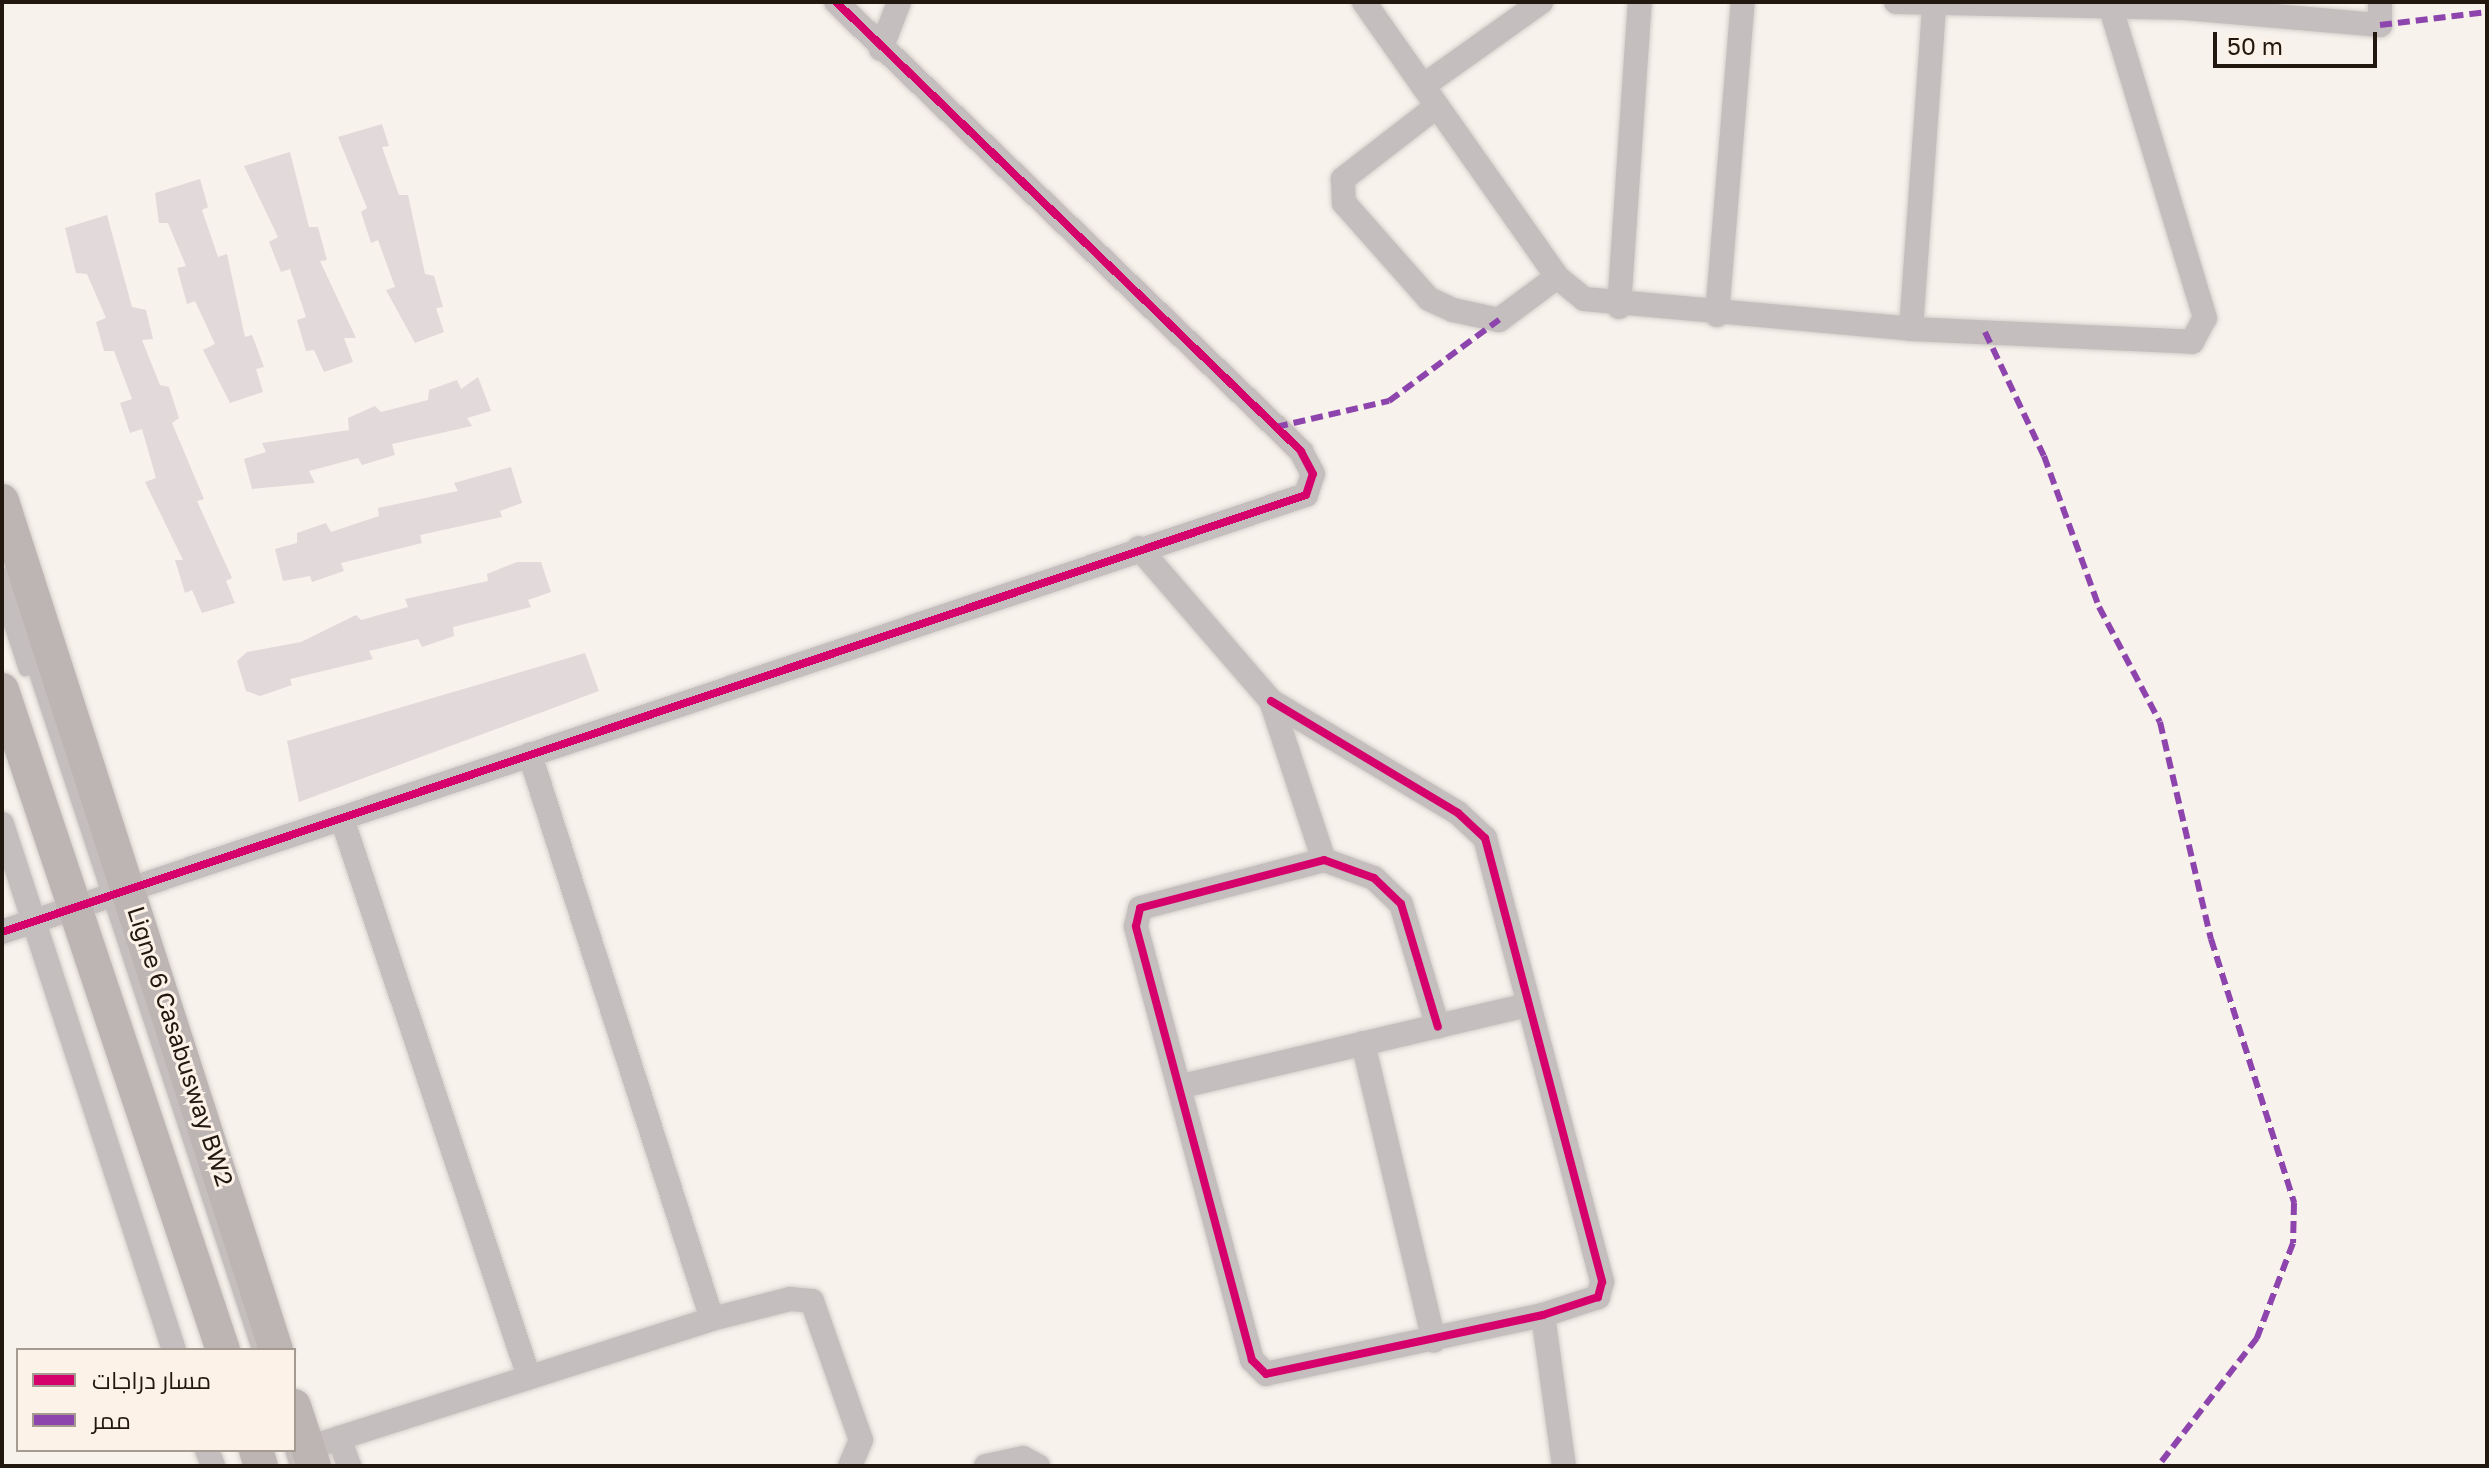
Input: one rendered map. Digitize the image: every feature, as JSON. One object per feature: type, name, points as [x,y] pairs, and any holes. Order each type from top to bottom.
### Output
[{"type":"main road","points":[[2,501],[222,1348]]},
{"type":"main road","points":[[2,690],[104,900],[275,1348]]},
{"type":"main road","points":[[296,1417],[303,1455]]},
{"type":"street","points":[[2,932],[1139,548],[1289,507],[1311,488],[1311,468],[836,2]]},
{"type":"street","points":[[881,49],[899,2]]},
{"type":"street","points":[[1364,2],[1557,277],[1573,294],[1619,307],[1717,315],[1911,329],[2192,342],[2201,335],[2205,318],[2112,12]]},
{"type":"street","points":[[1423,86],[1541,2]]},
{"type":"street","points":[[1619,307],[1640,2]]},
{"type":"street","points":[[1717,315],[1743,2]]},
{"type":"street","points":[[1896,2],[1934,7],[2112,12],[2184,8],[2380,25],[2380,2]]},
{"type":"street","points":[[1911,329],[1934,7]]},
{"type":"street","points":[[1436,107],[1343,179],[1344,203],[1429,299],[1453,310],[1499,320],[1557,277]]},
{"type":"street","points":[[1139,548],[1271,701],[1474,825],[1492,857],[1602,1282],[1598,1297],[1543,1315],[1276,1376],[1259,1370],[1136,926],[1140,908],[1324,860],[1395,893],[1438,1027]]},
{"type":"street","points":[[1271,701],[1324,860]]},
{"type":"street","points":[[530,755],[712,1319]]},
{"type":"street","points":[[342,819],[529,1377]]},
{"type":"street","points":[[2,824],[173,1348]]},
{"type":"street","points":[[1182,1086],[1528,1005]]},
{"type":"street","points":[[1363,1043],[1434,1341]]},
{"type":"street","points":[[303,1455],[529,1377],[712,1319],[790,1299],[812,1301],[861,1440],[850,1466]]},
{"type":"street","points":[[1543,1315],[1564,1466]]},
{"type":"street","points":[[303,1455],[349,1466]]},
{"type":"street","points":[[986,1466],[1023,1458],[1038,1466]]},
{"type":"lane","name":"Ligne 6 Casabusway BW2","points":[[2,573],[249,1348]]},
{"type":"lane","name":"Ligne 6 Casabusway BW2","points":[[2,601],[257,1348]]},
{"type":"building","points":[[382,124],[389,146],[382,147],[399,195],[408,195],[425,274],[434,276],[443,307],[436,308],[444,332],[415,343],[386,290],[395,287],[378,240],[371,243],[361,212],[367,208],[338,137]]},
{"type":"building","points":[[290,152],[309,227],[318,227],[327,260],[320,261],[356,338],[344,338],[353,362],[324,372],[314,350],[306,351],[297,320],[306,317],[290,269],[281,272],[269,242],[278,237],[244,166]]},
{"type":"building","points":[[200,179],[208,207],[202,210],[218,257],[227,254],[245,337],[252,335],[264,367],[256,369],[263,392],[230,403],[203,350],[215,344],[195,301],[187,304],[177,268],[186,266],[168,223],[159,223],[155,193]]},
{"type":"building","points":[[107,215],[132,307],[146,310],[153,339],[142,340],[160,385],[169,387],[179,418],[172,423],[204,499],[197,501],[232,578],[226,581],[235,603],[202,613],[192,590],[185,593],[175,560],[183,560],[145,482],[156,478],[142,429],[130,433],[120,403],[132,399],[114,351],[104,351],[96,322],[106,318],[87,274],[76,273],[65,228]]},
{"type":"building","points":[[478,377],[491,411],[467,418],[472,426],[392,444],[395,455],[362,465],[358,458],[309,471],[315,483],[252,489],[244,459],[266,452],[262,443],[349,430],[348,418],[375,406],[381,412],[428,400],[429,390],[457,380],[461,389]]},
{"type":"building","points":[[511,467],[522,503],[500,511],[502,517],[420,535],[422,543],[341,563],[344,571],[312,582],[310,576],[283,581],[275,549],[297,543],[297,533],[326,523],[331,532],[379,516],[378,508],[458,491],[454,483]]},
{"type":"building","points":[[517,562],[541,562],[551,592],[528,600],[531,607],[453,627],[454,636],[422,647],[418,639],[369,651],[373,659],[290,679],[292,685],[260,696],[246,691],[237,661],[247,652],[301,642],[356,615],[361,620],[408,607],[405,599],[488,581],[487,574]]},
{"type":"building","points":[[585,653],[599,691],[299,802],[287,741]]},
{"type":"marked path","points":[[2380,25],[2487,12]]},
{"type":"marked path","points":[[1276,427],[1389,401],[1499,320]]},
{"type":"marked path","points":[[1985,332],[2044,456],[2099,607],[2160,722],[2211,939],[2294,1203],[2293,1243],[2257,1338],[2158,1466]]},
{"type":"cycle path","points":[[2,932],[1306,495],[1313,474],[1301,451],[836,2]]},
{"type":"cycle path","points":[[1271,701],[1458,813],[1485,838],[1602,1282],[1598,1297],[1543,1315],[1266,1374],[1252,1360],[1136,926],[1140,908],[1324,860],[1374,878],[1401,904],[1438,1027]]}]
